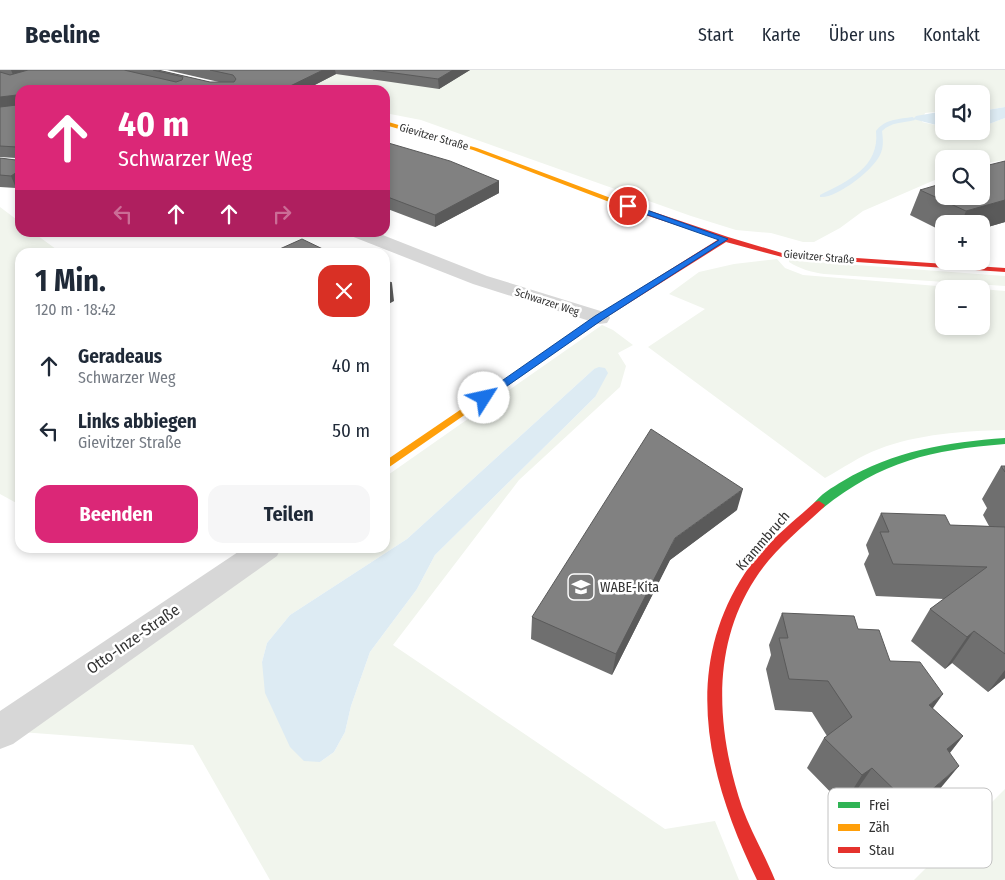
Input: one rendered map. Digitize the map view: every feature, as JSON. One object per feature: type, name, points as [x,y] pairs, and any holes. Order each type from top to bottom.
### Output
[{"type":"street","name":"Gievitzer Straße","points":[[390,124],[475,149],[661,218],[782,255],[1005,270]]},
{"type":"street","name":"Schwarzer Weg","points":[[370,237],[480,280],[599,318]]},
{"type":"street","points":[[390,463],[599,318],[725,239]]},
{"type":"street","name":"Krammbruch","points":[[766,880],[737,817],[722,768],[714,718],[714,670],[731,611],[748,580],[799,521],[834,491],[867,470],[897,458],[935,448],[975,442],[1005,441]]},
{"type":"street","name":"Otto-Inze-Straße","points":[[0,732],[259,553]]},
{"type":"shaded area","points":[[172,70],[1005,70],[1005,107],[990,110],[990,85],[935,85],[935,112],[925,113],[922,122],[935,125],[935,140],[990,140],[990,124],[1005,118],[1005,160],[990,162],[990,150],[935,150],[935,180],[863,211],[840,228],[814,242],[803,242],[771,233],[736,230],[691,216],[421,120],[390,114],[390,85],[247,85]]},
{"type":"shaded area","points":[[1005,107],[1005,118],[990,124],[990,110]]},
{"type":"shaded area","points":[[935,113],[935,125],[913,119],[916,116]]},
{"type":"shaded area","points":[[0,207],[15,218],[15,237],[39,237],[55,248],[15,248],[15,502],[0,494]]},
{"type":"shaded area","points":[[777,259],[785,268],[803,275],[935,286],[935,335],[990,335],[990,290],[1005,291],[1005,430],[941,434],[894,444],[865,455],[825,478],[648,347],[705,309],[669,294],[699,272],[734,264]]},
{"type":"shaded area","points":[[789,260],[1005,276],[1005,286],[990,285],[990,280],[935,281],[824,274],[801,268],[789,262]]},
{"type":"shaded area","points":[[602,325],[613,330],[633,345],[618,353],[626,366],[620,387],[519,480],[393,645],[665,829],[715,821],[739,880],[270,880],[193,745],[21,732],[277,553],[385,553],[290,615],[267,643],[262,662],[320,762],[334,752],[345,732],[351,706],[370,652],[417,589],[435,555],[595,397],[594,369],[407,539],[390,550],[390,473]]},
{"type":"shaded area","points":[[599,367],[605,368],[608,373],[595,397],[435,555],[417,589],[370,652],[351,706],[345,732],[334,752],[320,762],[304,761],[290,747],[265,693],[262,662],[267,643],[290,615],[385,553],[390,553],[390,550],[407,539],[594,369]]},
{"type":"shaded area","points":[[1005,789],[1005,880],[914,880],[926,868],[992,868],[992,802]]},
{"type":"building","points":[[28,70],[124,70],[176,82],[182,80],[183,77],[153,70],[158,70],[210,82],[234,82],[236,79],[233,75],[210,70],[323,70],[292,85],[15,85],[15,95],[0,97],[0,72],[10,75]]},
{"type":"building","points":[[373,70],[453,70],[438,79]]},
{"type":"building","points":[[15,105],[15,147],[0,146],[0,107]]},
{"type":"building","points":[[390,143],[450,161],[499,181],[435,215],[390,198]]},
{"type":"building","points":[[0,158],[15,160],[15,173],[11,176],[0,175]]},
{"type":"building","points":[[1005,161],[1005,200],[990,204],[990,165]]},
{"type":"building","points":[[935,186],[935,197],[920,190]]},
{"type":"building","points":[[953,205],[987,205],[966,211]]},
{"type":"building","points":[[302,239],[321,248],[282,248]]},
{"type":"building","points":[[651,429],[743,489],[675,538],[616,654],[532,617]]},
{"type":"building","points":[[881,513],[945,515],[950,525],[1005,527],[1005,654],[974,631],[967,637],[930,609],[987,567],[893,564],[880,532],[889,532]]},
{"type":"building","points":[[782,613],[854,616],[858,629],[879,630],[890,661],[920,662],[943,694],[929,705],[963,736],[947,749],[959,766],[934,788],[893,788],[872,768],[862,775],[824,738],[852,717],[828,681],[789,679],[779,638],[788,638]]},
{"type":"waterway","points":[[822,196],[854,179],[872,163],[878,153],[880,143],[879,131],[882,127],[894,122],[913,119]]},
{"type":"traffic: fast","points":[[819,505],[861,475],[906,457],[954,446],[1005,441]]},
{"type":"traffic: slow","points":[[390,124],[475,149],[636,209]]},
{"type":"traffic: slow","points":[[390,463],[541,358]]},
{"type":"traffic: jam","points":[[636,209],[725,239],[782,255],[1005,270]]},
{"type":"traffic: jam","points":[[541,358],[599,318],[725,239]]},
{"type":"traffic: jam","points":[[766,880],[749,845],[734,807],[723,768],[716,728],[714,688],[718,649],[730,611],[750,576],[773,548],[819,505]]},
{"type":"place","name":"WABE-Kita","points":[[581,587]]},
{"type":"route","points":[[484,398],[599,318],[725,239],[628,206]]}]
